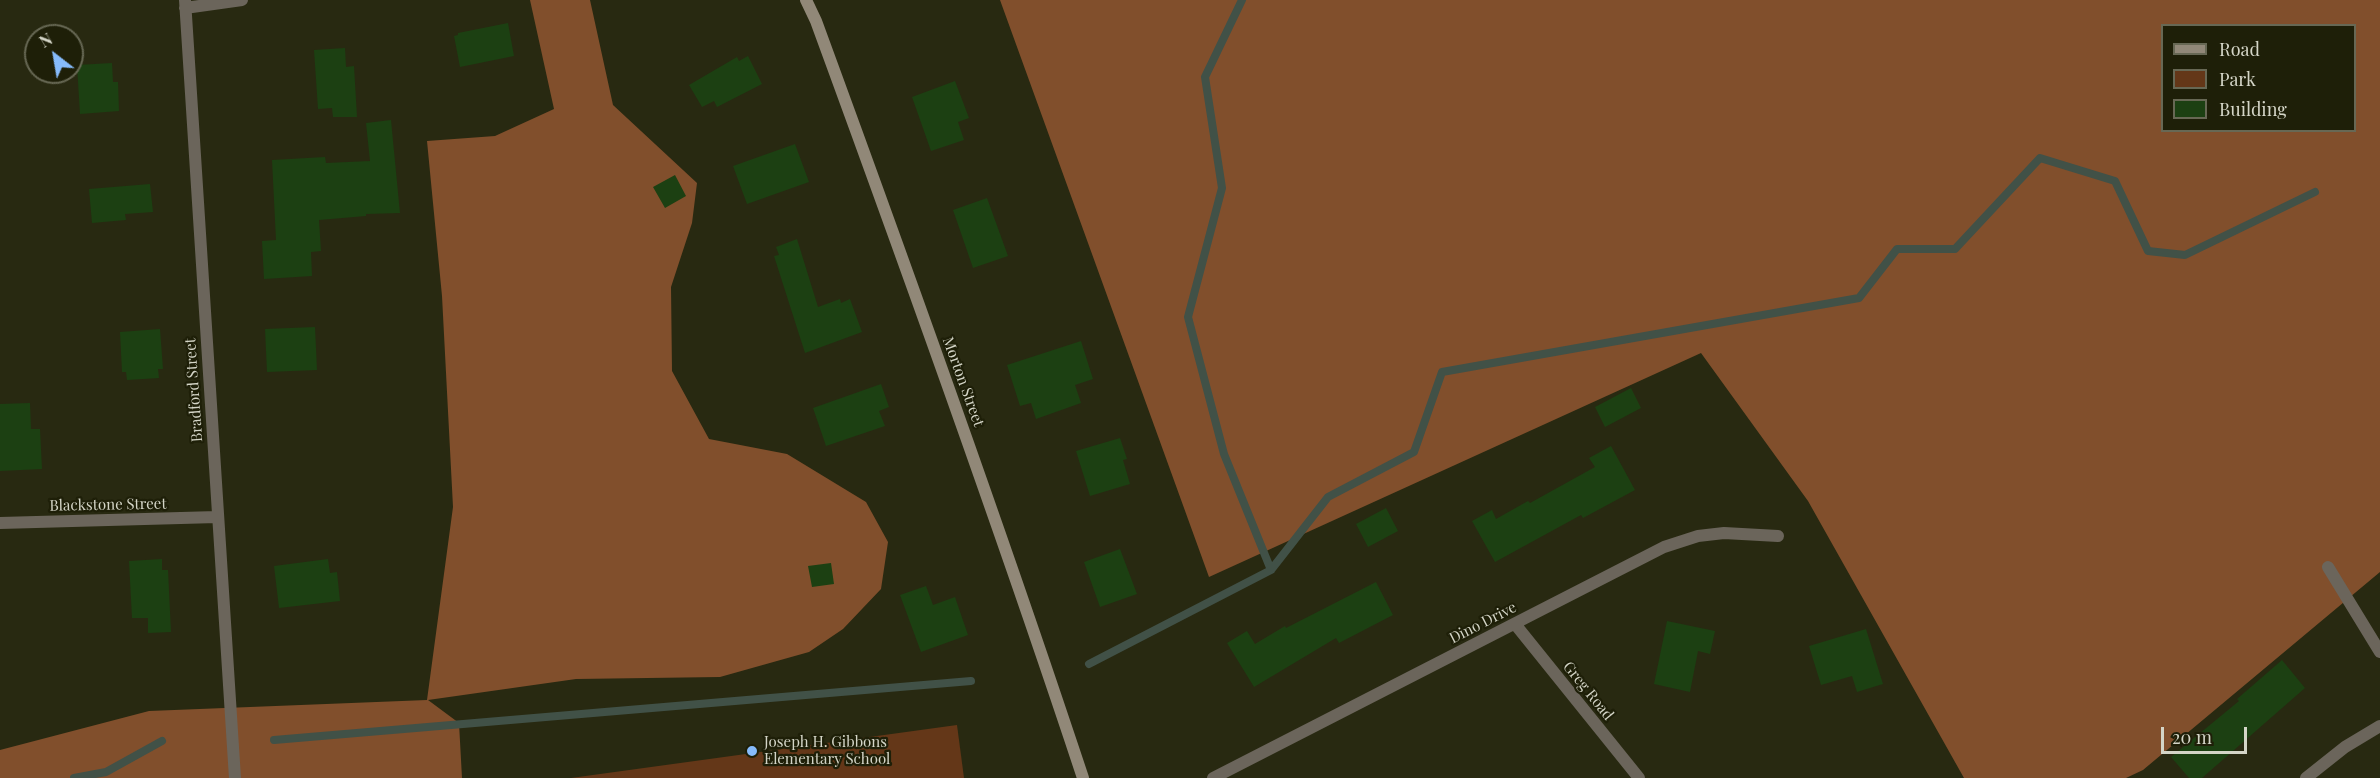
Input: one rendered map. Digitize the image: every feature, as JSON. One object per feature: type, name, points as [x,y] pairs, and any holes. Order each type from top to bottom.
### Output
[{"type":"street","points":[[185,4],[242,0]]},
{"type":"street","name":"Morton Street","points":[[806,0],[819,30],[953,398],[1033,625],[1083,778]]},
{"type":"street","name":"Bradford Street","points":[[185,4],[235,778]]},
{"type":"street","name":"Blackstone Street","points":[[0,523],[217,517]]},
{"type":"street","name":"Dino Drive","points":[[1213,778],[1664,547],[1698,536],[1724,533],[1778,536]]},
{"type":"street","points":[[2328,567],[2380,652]]},
{"type":"street","name":"Greg Road","points":[[1515,624],[1639,778]]},
{"type":"street","points":[[2307,778],[2345,747],[2380,726]]},
{"type":"green space","points":[[957,725],[964,778],[571,778]]},
{"type":"shaded area","points":[[530,0],[590,0],[613,105],[697,183],[692,223],[671,287],[672,371],[709,439],[787,454],[866,502],[888,542],[881,589],[843,629],[809,652],[720,677],[576,679],[428,700],[459,723],[462,778],[0,778],[0,750],[149,711],[427,700],[453,507],[442,296],[427,141],[495,136],[554,109]]},
{"type":"shaded area","points":[[1000,0],[2380,0],[2380,572],[2143,770],[2126,778],[1964,778],[1808,501],[1701,353],[1209,577]]},
{"type":"building","points":[[508,23],[514,56],[460,67],[454,36],[458,33]]},
{"type":"building","points":[[345,48],[346,67],[354,66],[357,117],[333,117],[332,108],[318,109],[314,50]]},
{"type":"building","points":[[748,56],[762,84],[717,107],[714,101],[702,107],[689,85],[737,57],[739,61]]},
{"type":"building","points":[[112,63],[113,82],[118,82],[119,111],[80,114],[78,84],[84,84],[84,65]]},
{"type":"building","points":[[955,81],[969,118],[958,122],[964,140],[931,151],[912,97]]},
{"type":"building","points":[[391,120],[400,213],[366,214],[366,216],[319,220],[321,251],[311,252],[312,276],[264,279],[262,241],[276,240],[272,160],[325,157],[326,163],[370,161],[366,123]]},
{"type":"building","points":[[795,144],[809,182],[747,204],[733,166]]},
{"type":"building","points":[[675,175],[686,196],[665,208],[653,187]]},
{"type":"building","points":[[150,184],[153,212],[125,214],[126,220],[92,223],[89,189]]},
{"type":"building","points":[[987,198],[1008,256],[973,268],[953,210]]},
{"type":"building","points":[[797,239],[818,307],[840,299],[841,303],[850,299],[862,332],[805,353],[774,256],[779,255],[776,247]]},
{"type":"building","points":[[315,327],[317,370],[267,372],[265,329]]},
{"type":"building","points":[[160,329],[163,369],[158,369],[159,378],[127,380],[126,372],[122,372],[120,332]]},
{"type":"building","points":[[1081,341],[1093,379],[1075,385],[1081,403],[1036,419],[1031,403],[1020,406],[1007,365]]},
{"type":"building","points":[[881,384],[889,407],[879,411],[885,426],[826,446],[813,408]]},
{"type":"building","points":[[1631,388],[1641,408],[1605,427],[1595,407]]},
{"type":"building","points":[[30,403],[31,429],[40,429],[42,469],[0,471],[0,404]]},
{"type":"building","points":[[1120,438],[1127,459],[1123,460],[1130,484],[1090,496],[1076,451]]},
{"type":"building","points":[[1611,446],[1635,490],[1583,518],[1581,515],[1495,562],[1472,521],[1492,510],[1496,519],[1528,501],[1530,503],[1595,467],[1589,458]]},
{"type":"building","points":[[1386,508],[1398,531],[1368,547],[1356,524]]},
{"type":"building","points":[[1120,549],[1137,594],[1100,607],[1084,562]]},
{"type":"building","points":[[162,559],[162,570],[168,570],[171,632],[148,633],[148,618],[132,618],[129,561]]},
{"type":"building","points":[[328,559],[330,573],[337,572],[340,601],[279,608],[274,566]]},
{"type":"building","points":[[831,563],[834,584],[812,587],[808,566]]},
{"type":"building","points":[[1376,582],[1393,615],[1339,643],[1336,638],[1254,687],[1227,643],[1247,631],[1255,644],[1285,626],[1286,628]]},
{"type":"building","points":[[926,586],[933,605],[955,597],[968,635],[921,652],[900,595]]},
{"type":"building","points":[[1667,621],[1715,631],[1710,654],[1698,651],[1690,692],[1654,684]]},
{"type":"building","points":[[1866,629],[1883,684],[1857,692],[1852,676],[1821,685],[1809,646]]},
{"type":"building","points":[[2282,660],[2305,688],[2202,778],[2189,778],[2171,757],[2239,701],[2237,699]]},
{"type":"waterway","points":[[1242,0],[1205,77],[1222,188],[1188,317],[1224,454],[1271,570]]},
{"type":"waterway","points":[[1089,664],[1271,570],[1328,497],[1414,452],[1442,372],[1859,298],[1897,249],[1955,249],[2040,158],[2115,181],[2148,251],[2185,255],[2315,192]]},
{"type":"waterway","points":[[274,740],[971,681]]},
{"type":"waterway","points":[[74,778],[106,772],[162,741]]},
{"type":"place","name":"Joseph H. Gibbons Elementary School","points":[[752,751]]}]
